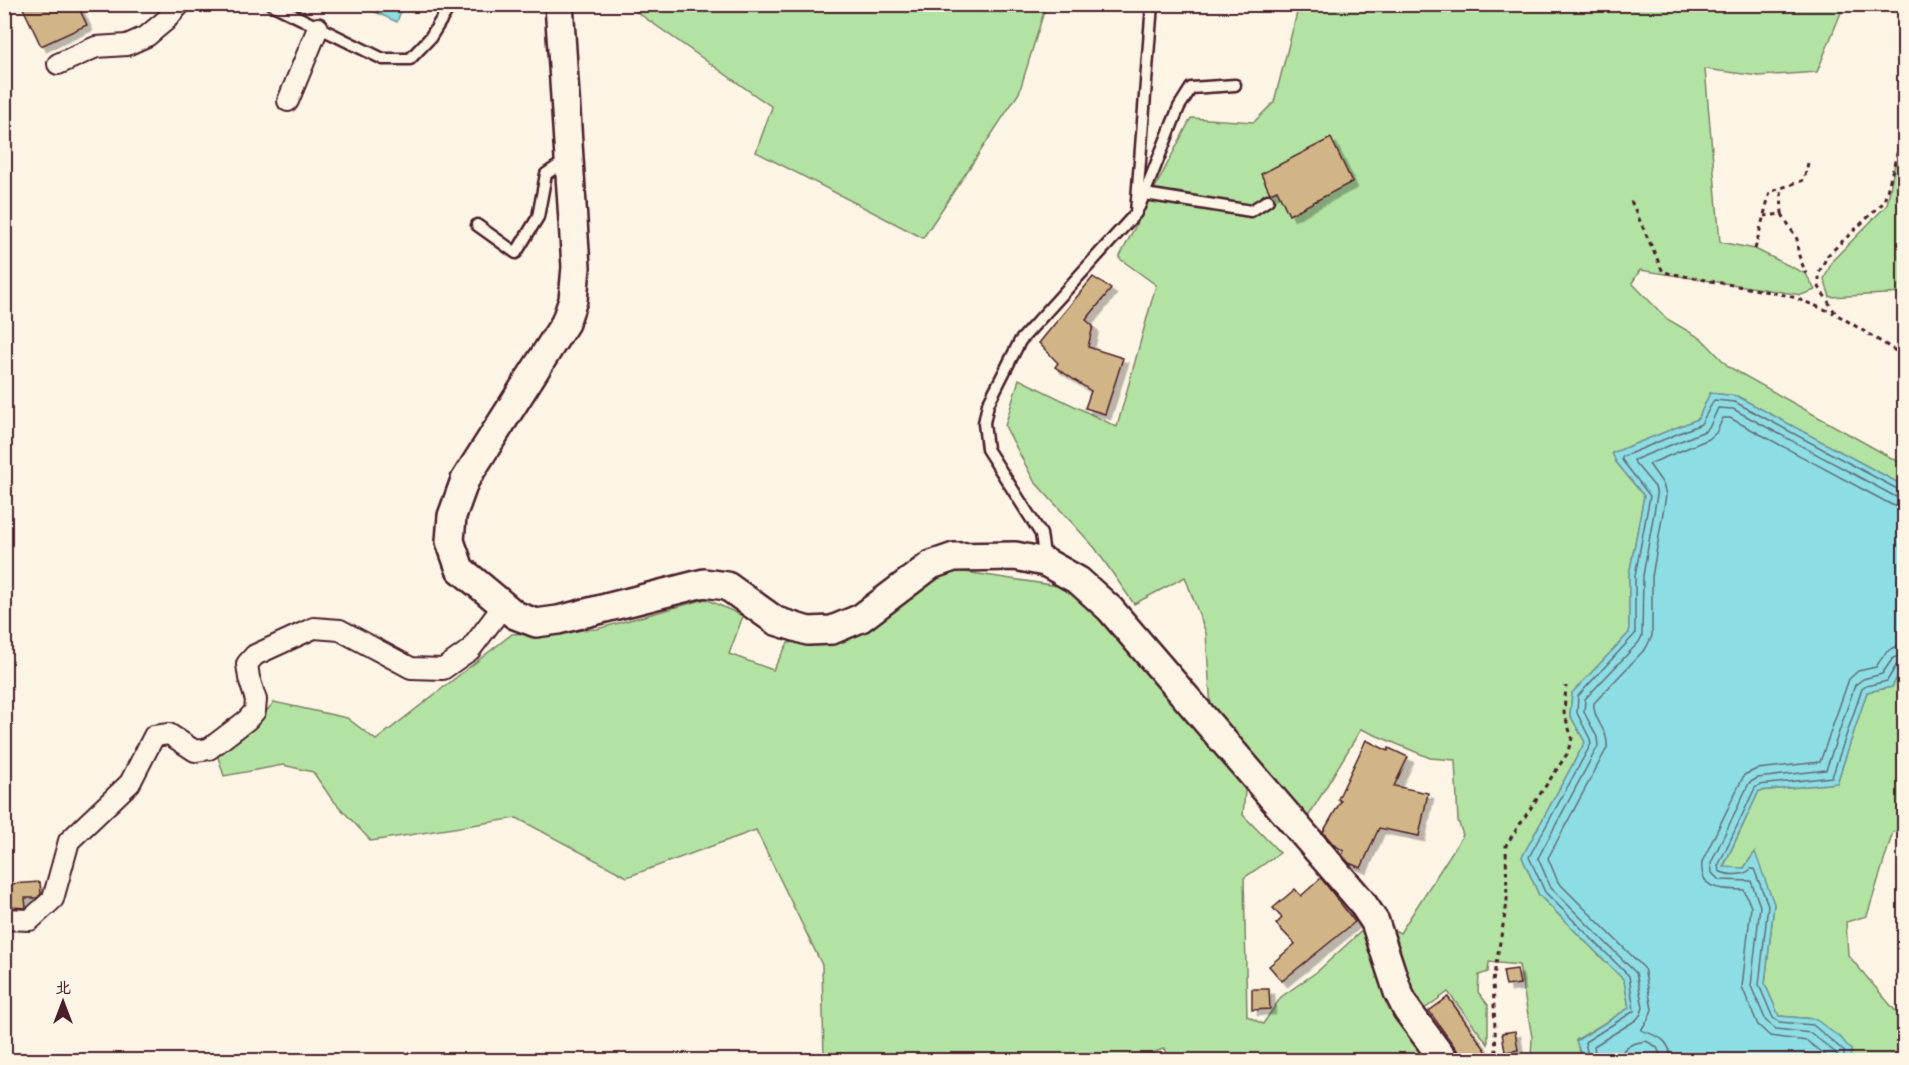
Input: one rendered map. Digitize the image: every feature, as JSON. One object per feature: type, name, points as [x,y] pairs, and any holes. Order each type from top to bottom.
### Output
[{"type":"street","points":[[58,64],[96,47],[127,45],[137,41],[165,21],[180,4]]},
{"type":"street","points":[[559,4],[576,267],[573,300],[565,323],[465,480],[452,516],[450,541],[460,569],[515,615],[536,623],[558,620],[704,583],[727,586],[776,621],[808,631],[832,630],[861,618],[931,565],[954,557],[1015,556],[1045,562],[1079,581],[1110,609],[1360,901],[1375,922],[1398,992],[1407,1010],[1444,1060]]},
{"type":"street","points":[[288,101],[318,28]]},
{"type":"street","points":[[4,919],[30,920],[53,899],[69,841],[130,783],[154,736],[169,734],[195,750],[209,748],[247,720],[255,711],[256,700],[247,664],[255,655],[314,628],[340,630],[411,668],[443,669],[470,650],[504,605]]},
{"type":"lane","points":[[271,4],[383,59],[410,59],[430,38],[451,4]]},
{"type":"lane","points":[[1136,213],[1152,4]]},
{"type":"lane","points":[[1045,562],[1041,534],[987,448],[984,423],[988,404],[1020,341],[1136,213],[1179,107],[1191,88],[1235,85]]},
{"type":"lane","points":[[477,225],[516,253],[538,217],[546,174],[570,158]]},
{"type":"lane","points":[[1145,194],[1251,211],[1268,200]]},
{"type":"path","points":[[1903,4],[1905,68]]},
{"type":"path","points":[[1836,314],[1819,287],[1819,272],[1828,255],[1884,202],[1900,143],[1905,135]]},
{"type":"path","points":[[1755,249],[1770,192],[1804,180],[1808,163]]},
{"type":"path","points":[[1780,188],[1782,213],[1797,239],[1798,253],[1806,274]]},
{"type":"path","points":[[1631,201],[1663,272],[1790,296],[1836,314],[1905,356]]},
{"type":"path","points":[[1764,216],[1782,213]]},
{"type":"path","points":[[1490,1060],[1496,1053],[1493,981],[1507,903],[1506,845],[1567,754],[1572,738],[1564,713],[1566,686]]},
{"type":"green space","points":[[627,5],[1046,5],[1019,93],[923,238],[756,152],[772,107]]},
{"type":"green space","points":[[1299,5],[1844,5],[1817,72],[1759,76],[1705,69],[1720,242],[1755,249],[1806,274],[1815,290],[1801,295],[1640,270],[1632,283],[1667,319],[1702,339],[1729,367],[1904,465],[1904,486],[1737,396],[1710,393],[1698,419],[1613,453],[1616,462],[1644,496],[1629,575],[1629,633],[1572,693],[1570,715],[1585,742],[1522,857],[1539,895],[1624,980],[1629,1008],[1576,1040],[1583,1060],[1531,1060],[1532,1037],[1519,965],[1489,962],[1488,972],[1479,975],[1478,992],[1488,1005],[1488,1044],[1448,992],[1420,1012],[1382,924],[1400,933],[1463,835],[1458,821],[1455,760],[1430,758],[1361,729],[1305,822],[1211,709],[1206,633],[1185,577],[1134,604],[1095,548],[1034,481],[1005,426],[1019,379],[1117,427],[1156,285],[1119,258],[1191,118],[1254,122],[1274,102]]},
{"type":"green space","points":[[1895,163],[1904,163],[1904,293],[1830,297],[1824,279],[1833,260],[1887,205]]},
{"type":"green space","points":[[945,569],[1078,589],[1246,779],[1243,815],[1280,853],[1244,878],[1247,1016],[1263,1024],[1281,997],[1318,971],[1367,926],[1434,1060],[1170,1060],[1165,1048],[1137,1060],[824,1060],[822,965],[756,830],[627,877],[517,818],[371,841],[331,798],[313,772],[283,765],[224,776],[217,754],[249,732],[274,702],[347,718],[376,740],[512,634],[597,629],[706,599],[743,616],[729,654],[773,670],[788,643],[858,635]]},
{"type":"green space","points":[[1904,663],[1904,827],[1893,832],[1867,916],[1846,922],[1848,955],[1904,1021],[1904,1060],[1850,1060],[1851,1050],[1815,1019],[1779,1016],[1765,984],[1774,904],[1754,853],[1744,868],[1723,868],[1759,791],[1837,783],[1867,692],[1892,687]]},
{"type":"water","points":[[360,5],[403,5],[397,22]]},
{"type":"water","points":[[1710,393],[1737,396],[1904,486],[1904,663],[1892,687],[1867,692],[1837,783],[1759,791],[1723,867],[1744,868],[1755,852],[1774,904],[1765,984],[1779,1016],[1815,1019],[1842,1039],[1851,1050],[1850,1060],[1649,1060],[1646,1054],[1626,1060],[1583,1060],[1576,1041],[1629,1008],[1624,980],[1539,895],[1522,857],[1585,742],[1570,715],[1572,693],[1629,633],[1629,575],[1644,496],[1616,462],[1612,453],[1698,419]]},
{"type":"building","points":[[31,4],[77,4],[87,25],[41,46],[23,8]]},
{"type":"building","points":[[1331,138],[1352,182],[1289,215],[1277,190],[1270,193],[1261,174]]},
{"type":"building","points":[[1093,277],[1111,289],[1086,320],[1093,326],[1088,347],[1123,358],[1105,414],[1085,408],[1091,391],[1055,367],[1058,363],[1039,343]]},
{"type":"building","points":[[1366,740],[1388,751],[1389,748],[1408,757],[1394,786],[1428,793],[1419,836],[1379,828],[1361,868],[1349,863],[1342,855],[1344,851],[1334,845],[1323,832],[1341,801],[1338,799]]},
{"type":"building","points":[[1321,878],[1355,922],[1282,981],[1269,966],[1295,944],[1276,924],[1282,918],[1273,908],[1295,889],[1301,896]]},
{"type":"building","points":[[40,882],[41,894],[37,898],[25,898],[26,908],[11,907],[10,884]]},
{"type":"building","points":[[1517,969],[1520,984],[1506,986],[1503,971]]},
{"type":"building","points":[[1252,989],[1269,989],[1270,1009],[1252,1010]]},
{"type":"building","points":[[1448,997],[1489,1055],[1481,1060],[1464,1060],[1429,1011]]},
{"type":"building","points":[[1515,1031],[1518,1050],[1505,1052],[1502,1033]]}]
